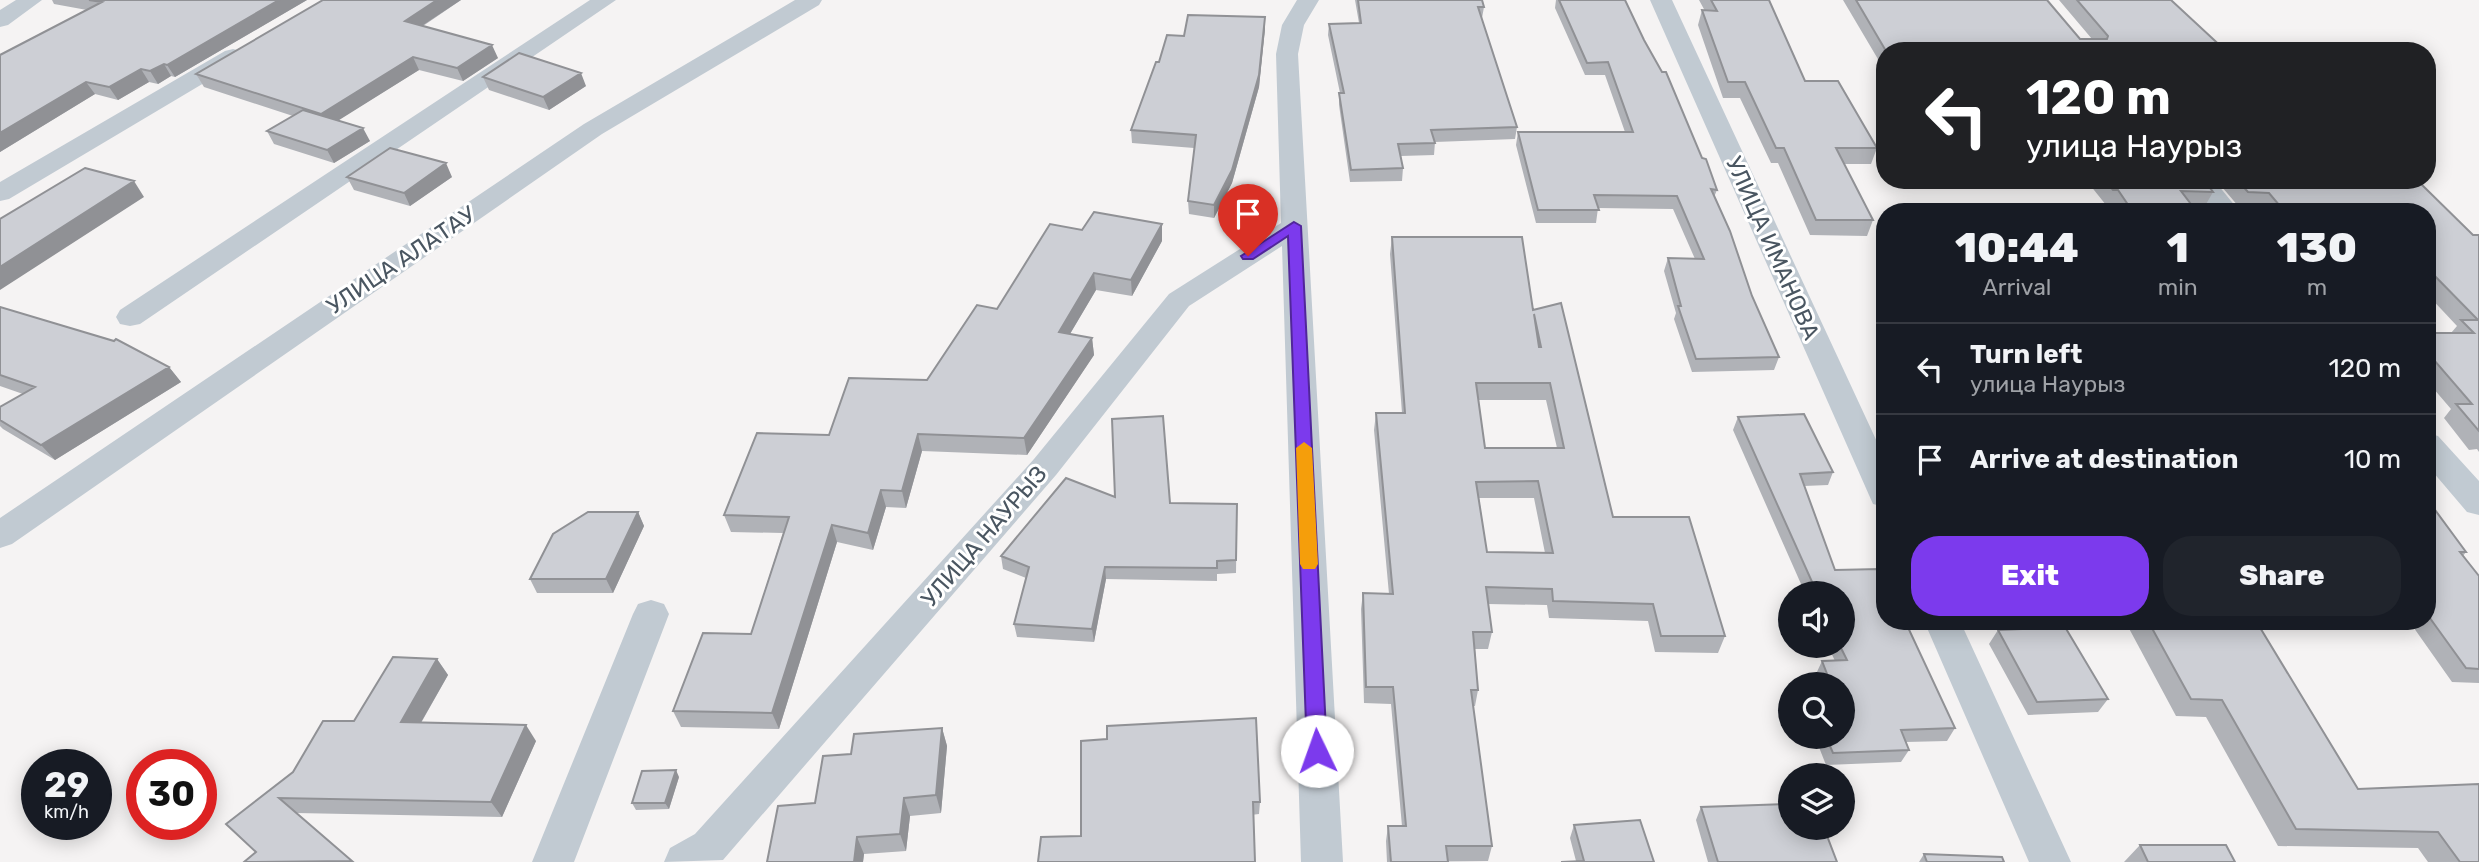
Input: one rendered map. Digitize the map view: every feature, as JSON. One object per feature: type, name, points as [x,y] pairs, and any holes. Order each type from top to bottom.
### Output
[{"type":"street","points":[[0,20],[31,0]]},
{"type":"street","points":[[130,317],[605,0]]},
{"type":"street","name":"УЛИЦА АЛАТАУ","points":[[0,535],[593,129],[811,0]]},
{"type":"street","points":[[1308,0],[1293,24],[1287,54],[1322,862]]},
{"type":"street","name":"УЛИЦА ИМАНОВА","points":[[1661,0],[1876,475]]},
{"type":"street","points":[[0,193],[258,41]]},
{"type":"street","points":[[2208,189],[2219,203]]},
{"type":"street","name":"УЛИЦА НАУРЫЗ","points":[[685,862],[709,847],[1045,467],[1179,300],[1294,226]]},
{"type":"street","points":[[2436,454],[2479,503]]},
{"type":"street","points":[[553,862],[651,614]]},
{"type":"street","points":[[1946,630],[2050,862]]},
{"type":"building","points":[[89,0],[279,0],[167,65],[150,71],[141,69],[109,87],[86,82],[0,133],[0,55],[102,2]]},
{"type":"building","points":[[323,0],[437,0],[405,21],[492,45],[457,68],[413,57],[321,114],[196,74]]},
{"type":"building","points":[[1358,0],[1482,0],[1484,7],[1478,7],[1517,127],[1431,130],[1435,143],[1398,144],[1403,168],[1351,170],[1339,93],[1344,93],[1329,24],[1361,23]]},
{"type":"building","points":[[1559,0],[1625,0],[1662,72],[1666,72],[1702,158],[1706,159],[1717,190],[1711,189],[1730,231],[1752,296],[1779,357],[1696,359],[1678,306],[1681,306],[1668,258],[1704,259],[1677,196],[1594,195],[1599,210],[1538,210],[1518,132],[1633,132],[1608,62],[1587,63]]},
{"type":"building","points":[[1711,0],[1769,0],[1805,81],[1838,81],[1876,146],[1836,148],[1873,220],[1816,220],[1784,148],[1776,148],[1745,82],[1728,82],[1702,10],[1717,11]]},
{"type":"building","points":[[1856,0],[2047,0],[2080,39],[2107,39],[2108,36],[2077,0],[2171,0],[2216,42],[1881,42]]},
{"type":"building","points":[[1188,15],[1265,17],[1259,75],[1232,170],[1214,205],[1188,201],[1196,135],[1131,130],[1167,35],[1184,36]]},
{"type":"building","points":[[519,53],[581,73],[543,97],[483,77]]},
{"type":"building","points":[[303,110],[363,128],[327,150],[267,131]]},
{"type":"building","points":[[390,148],[446,163],[404,193],[347,177]]},
{"type":"building","points":[[85,168],[134,181],[0,267],[0,219]]},
{"type":"building","points":[[2211,189],[2213,192],[2181,191],[2190,203],[2127,203],[2118,190],[2113,190]]},
{"type":"building","points":[[2245,189],[2426,189],[2473,235],[2479,235],[2479,431],[2456,404],[2472,404],[2436,362],[2436,333],[2474,333],[2461,320],[2478,320],[2436,277],[2436,203],[2277,203],[2269,193],[2248,192]]},
{"type":"building","points":[[1094,212],[1162,224],[1131,280],[1094,273],[1059,332],[1092,338],[1024,438],[918,434],[902,491],[881,490],[868,533],[832,525],[772,713],[673,711],[703,633],[751,634],[789,517],[724,515],[757,433],[829,435],[849,378],[927,380],[977,305],[997,309],[1050,224],[1082,230]]},
{"type":"building","points":[[1392,237],[1522,237],[1533,310],[1561,303],[1613,517],[1689,517],[1725,636],[1661,636],[1653,604],[1553,601],[1552,589],[1486,587],[1492,632],[1473,632],[1478,690],[1471,690],[1492,846],[1446,846],[1448,862],[1391,862],[1388,826],[1406,826],[1393,687],[1366,687],[1363,593],[1393,594],[1376,413],[1405,413]],"holes":[[[1534,314],[1541,347],[1539,347]],[[1476,383],[1550,383],[1564,448],[1485,448]],[[1538,481],[1553,553],[1487,552],[1476,482]]]},
{"type":"building","points":[[0,307],[114,341],[116,339],[169,367],[41,445],[0,420],[0,407],[35,387],[0,375]]},
{"type":"building","points":[[1804,414],[1833,472],[1800,474],[1835,570],[1876,569],[1876,630],[1909,630],[1955,728],[1901,730],[1909,750],[1833,753],[1831,749],[1855,749],[1855,672],[1826,672],[1822,661],[1855,658],[1855,581],[1812,581],[1738,417]]},
{"type":"building","points":[[1163,416],[1170,503],[1237,504],[1236,560],[1217,561],[1217,568],[1105,567],[1092,629],[1014,624],[1029,567],[1001,556],[1066,478],[1115,497],[1112,419]]},
{"type":"building","points":[[2436,511],[2466,552],[2460,552],[2479,576],[2479,669],[2466,668],[2436,626]]},
{"type":"building","points":[[588,512],[638,512],[606,579],[530,579],[553,534]]},
{"type":"building","points":[[1998,630],[2067,630],[2108,699],[2037,702]]},
{"type":"building","points":[[2153,630],[2261,630],[2358,789],[2479,784],[2479,862],[2460,862],[2438,832],[2296,829],[2222,700],[2191,699]]},
{"type":"building","points":[[393,657],[437,659],[401,722],[526,725],[491,802],[279,798],[352,861],[244,862],[256,852],[226,824],[293,772],[323,721],[354,721]]},
{"type":"building","points":[[1256,718],[1260,802],[1253,802],[1255,862],[1038,862],[1041,837],[1081,836],[1081,741],[1107,739],[1107,726]]},
{"type":"building","points":[[942,728],[936,795],[904,798],[900,834],[857,837],[854,862],[767,862],[778,806],[815,803],[823,756],[851,754],[854,734]]},
{"type":"building","points":[[676,770],[665,803],[632,803],[642,771]]},
{"type":"building","points":[[1778,804],[1778,840],[1829,840],[1837,862],[1718,862],[1701,807]]},
{"type":"building","points":[[1640,820],[1654,862],[1561,862],[1584,861],[1574,825]]},
{"type":"building","points":[[2140,845],[2226,845],[2235,862],[2148,862]]},
{"type":"building","points":[[1924,854],[2002,857],[2004,862],[1927,862]]},
{"type":"slow traffic","points":[[1304,448],[1309,564]]},
{"type":"route","points":[[1248,256],[1294,226],[1317,751]]}]
